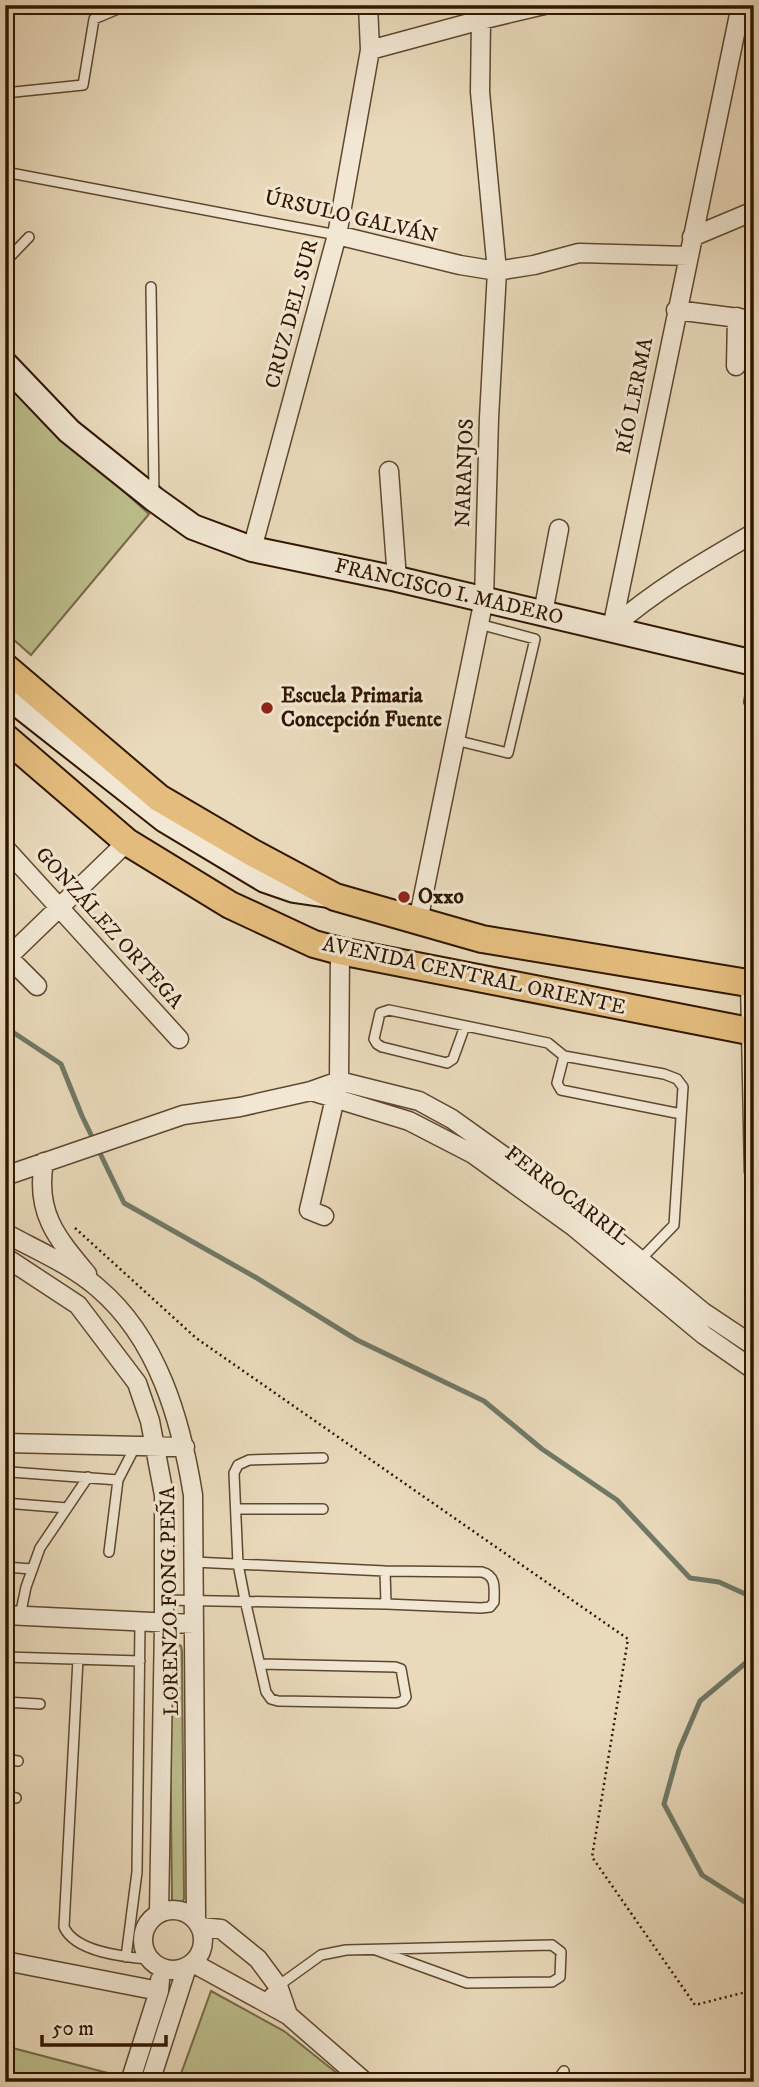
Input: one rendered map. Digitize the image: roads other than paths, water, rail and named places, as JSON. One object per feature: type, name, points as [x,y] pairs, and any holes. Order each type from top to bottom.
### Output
[{"type":"main road","name":"AVENIDA CENTRAL ORIENTE","points":[[5,667],[159,798],[335,897],[482,939],[752,984]]},
{"type":"main road","points":[[5,719],[105,804],[162,861]]},
{"type":"main road","name":"AVENIDA CENTRAL ORIENTE","points":[[5,737],[127,842],[230,905],[314,944],[753,1032]]},
{"type":"street","name":"CRUZ DEL SUR","points":[[252,549],[337,235],[370,50],[368,5]]},
{"type":"street","points":[[370,50],[544,5]]},
{"type":"street","name":"RÍO LERMA","points":[[611,628],[741,5]]},
{"type":"street","name":"NARANJOS","points":[[418,922],[484,599],[489,418],[497,271],[480,92],[481,20]]},
{"type":"street","points":[[692,237],[754,211]]},
{"type":"street","name":"ÚRSULO GALVÁN","points":[[337,235],[460,265],[497,271],[579,253],[689,256]]},
{"type":"street","points":[[676,310],[746,319],[736,366]]},
{"type":"street","name":"FRANCISCO I. MADERO","points":[[5,364],[69,431],[193,527],[252,549],[397,579],[754,663]]},
{"type":"street","points":[[389,471],[397,579]]},
{"type":"street","points":[[542,613],[559,529]]},
{"type":"street","points":[[611,628],[677,577],[754,533]]},
{"type":"street","points":[[5,694],[165,820],[265,880],[294,890],[335,897]]},
{"type":"street","points":[[37,986],[8,953],[127,842]]},
{"type":"street","name":"GONZÁLEZ ORTEGA","points":[[5,848],[178,1039]]},
{"type":"street","points":[[324,1216],[309,1210],[339,1081],[340,951]]},
{"type":"street","points":[[752,984],[754,1171]]},
{"type":"street","points":[[5,1177],[183,1115],[240,1107],[311,1091],[339,1081]]},
{"type":"street","name":"FERROCARRIL","points":[[339,1081],[419,1101],[452,1119],[582,1212],[703,1311],[754,1346]]},
{"type":"street","name":"FERROCARRIL","points":[[311,1091],[410,1121],[473,1154],[575,1227],[704,1335],[753,1365]]},
{"type":"street","points":[[5,1164],[44,1162]]},
{"type":"street","points":[[44,1162],[41,1198],[47,1216],[58,1238],[97,1287]]},
{"type":"street","name":"LORENZO FONG PEÑA","points":[[5,1233],[78,1273],[119,1307],[144,1339],[163,1383],[185,1447],[193,1494],[198,1923]]},
{"type":"street","name":"LORENZO FONG PEÑA","points":[[5,1257],[78,1305],[137,1382],[150,1421],[164,1495],[159,1913]]},
{"type":"street","points":[[5,1443],[185,1447]]},
{"type":"street","points":[[12,1616],[164,1625],[194,1624]]},
{"type":"street","points":[[130,2082],[159,1991],[160,1978],[144,1950],[143,1939],[145,1928],[159,1913],[179,1910],[198,1923],[221,1929],[242,1944],[258,1959],[278,1986],[288,2015]]},
{"type":"street","points":[[153,1963],[177,1970],[190,1965],[198,1957],[204,1942],[198,1923]]},
{"type":"street","points":[[5,1961],[159,1991]]},
{"type":"street","points":[[190,1965],[288,2015],[365,2082]]},
{"type":"street","points":[[150,2082],[190,1965]]},
{"type":"lane","points":[[5,93],[83,85],[94,19],[127,5]]},
{"type":"lane","name":"ÚRSULO GALVÁN","points":[[5,172],[337,235]]},
{"type":"lane","points":[[5,262],[29,237]]},
{"type":"lane","points":[[151,287],[154,499]]},
{"type":"lane","points":[[455,740],[508,753],[535,639],[479,624]]},
{"type":"lane","points":[[754,673],[749,702],[754,703]]},
{"type":"lane","points":[[465,1026],[453,1059],[447,1063],[382,1047],[374,1039],[380,1013],[384,1011],[465,1026],[548,1043],[564,1056],[664,1074],[677,1079],[683,1087],[674,1225],[640,1260]]},
{"type":"lane","points":[[564,1056],[557,1083],[561,1090],[681,1114]]},
{"type":"lane","points":[[108,1552],[118,1480],[135,1447]]},
{"type":"lane","points":[[260,1664],[395,1667],[401,1669],[403,1674],[405,1697],[397,1703],[278,1701],[271,1699],[266,1692],[238,1564],[234,1473],[239,1465],[249,1460],[323,1458]]},
{"type":"lane","points":[[5,1473],[118,1480]]},
{"type":"lane","points":[[12,1616],[40,1548],[89,1477]]},
{"type":"lane","points":[[5,1503],[67,1508]]},
{"type":"lane","points":[[236,1508],[323,1508]]},
{"type":"lane","points":[[164,1600],[481,1608],[494,1602],[494,1581],[482,1572],[385,1571],[194,1562]]},
{"type":"lane","points":[[5,1567],[32,1569]]},
{"type":"lane","points":[[385,1571],[386,1604]]},
{"type":"lane","points":[[126,1957],[138,1872],[140,1623]]},
{"type":"lane","points":[[5,1657],[140,1661]]},
{"type":"lane","points":[[78,1659],[64,1927],[68,1936],[76,1942],[153,1963]]},
{"type":"lane","points":[[5,1702],[40,1704]]},
{"type":"lane","points":[[5,1759],[18,1760]]},
{"type":"lane","points":[[5,1796],[16,1798]]},
{"type":"lane","points":[[262,2001],[321,1955],[346,1950],[552,1945],[561,1952],[560,1977],[552,1982],[467,1983],[376,1950]]},
{"type":"lane","points":[[556,2082],[564,2071]]},
{"type":"waterway","points":[[5,1027],[61,1064],[82,1116],[124,1203],[255,1277],[357,1340],[484,1401],[542,1449],[617,1500],[690,1578],[719,1582],[754,1598]]},
{"type":"waterway","points":[[754,1656],[700,1701],[679,1750],[664,1804],[702,1875],[754,1908]]},
{"type":"place","name":"Escuela Primaria Concepción Fuente","points":[[267,708]]},
{"type":"place","name":"Oxxo","points":[[404,897]]}]
